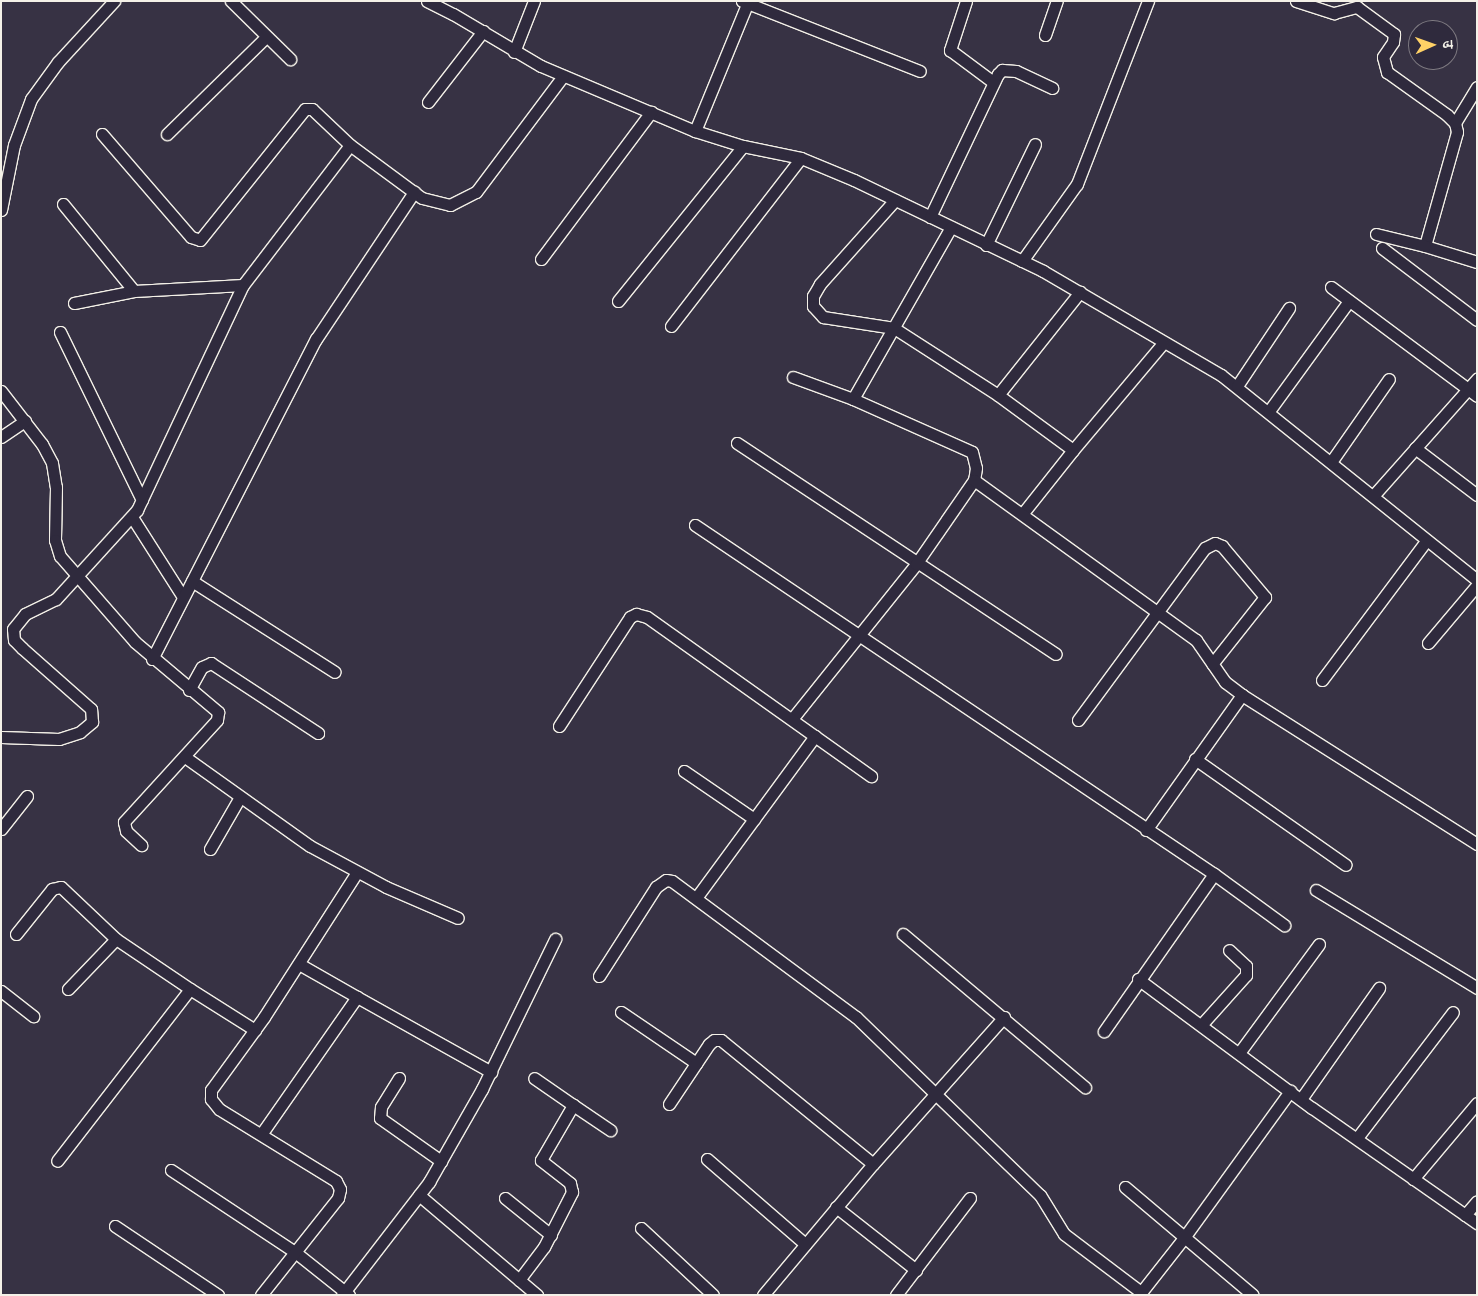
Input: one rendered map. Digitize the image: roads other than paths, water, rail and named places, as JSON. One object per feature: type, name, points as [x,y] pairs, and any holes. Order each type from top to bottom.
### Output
[{"type":"street","points":[[1,210],[14,145],[31,99],[58,62],[114,1]]},
{"type":"street","points":[[231,1],[290,60]]},
{"type":"street","points":[[427,1],[483,31],[514,52],[563,76],[695,131],[743,146],[801,158],[895,200],[1022,261],[1080,292],[1237,386],[1373,496],[1426,542],[1477,580]]},
{"type":"street","points":[[514,52],[534,1]]},
{"type":"street","points":[[966,1],[950,50],[993,82]]},
{"type":"street","points":[[1045,35],[1056,1]]},
{"type":"street","points":[[1022,261],[1077,184],[1148,1]]},
{"type":"street","points":[[1296,1],[1334,13],[1357,7],[1388,28],[1394,34],[1393,42],[1384,57],[1386,72],[1455,123]]},
{"type":"street","points":[[695,131],[744,2],[920,71]]},
{"type":"street","points":[[428,102],[483,31]]},
{"type":"street","points":[[167,134],[266,36]]},
{"type":"street","points":[[930,217],[993,82],[1002,70],[1009,70],[1052,88]]},
{"type":"street","points":[[102,134],[190,237],[200,240],[302,111],[312,109],[350,145],[414,192],[437,204],[450,204],[476,192],[563,76]]},
{"type":"street","points":[[1425,246],[1456,143],[1455,123],[1477,87]]},
{"type":"street","points":[[541,259],[651,112]]},
{"type":"street","points":[[986,245],[1035,144]]},
{"type":"street","points":[[1,737],[59,739],[80,732],[92,722],[91,709],[22,648],[12,634],[26,614],[53,602],[77,579],[132,517],[142,500],[243,285],[350,145]]},
{"type":"street","points":[[618,301],[743,146]]},
{"type":"street","points":[[671,326],[801,158]]},
{"type":"street","points":[[152,659],[316,339],[414,192]]},
{"type":"street","points":[[895,200],[820,284],[813,296],[816,313],[823,317],[894,328],[998,395],[1073,450]]},
{"type":"street","points":[[63,204],[134,292]]},
{"type":"street","points":[[853,398],[951,227]]},
{"type":"street","points":[[1376,234],[1477,261]]},
{"type":"street","points":[[1382,248],[1477,320]]},
{"type":"street","points":[[74,302],[134,292],[243,285]]},
{"type":"street","points":[[1332,287],[1472,392]]},
{"type":"street","points":[[998,395],[1080,292]]},
{"type":"street","points":[[1269,411],[1349,300]]},
{"type":"street","points":[[1237,386],[1289,308]]},
{"type":"street","points":[[60,332],[142,500]]},
{"type":"street","points":[[1023,513],[1163,342]]},
{"type":"street","points":[[792,719],[916,564],[974,480],[976,468],[972,452],[853,398],[793,377]]},
{"type":"street","points":[[1330,462],[1390,379]]},
{"type":"street","points":[[1373,496],[1415,448],[1472,392],[1477,379]]},
{"type":"street","points":[[1,391],[25,421],[52,463],[56,487],[56,546],[77,579],[152,659],[216,710],[218,715],[185,757],[124,822],[126,831],[141,845]]},
{"type":"street","points":[[1,437],[25,421]]},
{"type":"street","points":[[737,443],[916,564],[1056,654]]},
{"type":"street","points":[[1415,448],[1477,494]]},
{"type":"street","points":[[974,480],[1023,513],[1202,646],[1225,682],[1242,695],[1477,844]]},
{"type":"street","points":[[132,517],[183,597]]},
{"type":"street","points":[[695,525],[860,634],[1146,830],[1214,874],[1284,924]]},
{"type":"street","points":[[1322,680],[1426,542]]},
{"type":"street","points":[[1078,720],[1159,613],[1205,548],[1215,543],[1222,546],[1265,597],[1212,664]]},
{"type":"street","points":[[192,581],[335,672]]},
{"type":"street","points":[[1428,643],[1477,585]]},
{"type":"street","points":[[559,726],[630,617],[636,614],[647,617],[871,776]]},
{"type":"street","points":[[189,690],[202,667],[211,663],[318,733]]},
{"type":"street","points":[[1146,830],[1242,695]]},
{"type":"street","points":[[696,898],[815,736]]},
{"type":"street","points":[[185,757],[303,841],[357,872],[458,918]]},
{"type":"street","points":[[1195,759],[1346,865]]},
{"type":"street","points":[[684,772],[754,819]]},
{"type":"street","points":[[1,829],[27,796]]},
{"type":"street","points":[[210,849],[240,797]]},
{"type":"street","points":[[260,1295],[338,1198],[339,1185],[262,1133],[219,1109],[210,1096],[299,964],[357,872]]},
{"type":"street","points":[[1104,1031],[1138,979],[1214,874]]},
{"type":"street","points":[[599,976],[660,883],[672,881],[838,1002],[936,1093],[1040,1195],[1064,1234],[1140,1294],[1183,1239],[1290,1090]]},
{"type":"street","points":[[16,934],[52,889],[58,887],[116,939],[255,1030]]},
{"type":"street","points":[[1316,890],[1475,983]]},
{"type":"street","points":[[904,934],[1086,1087]]},
{"type":"street","points":[[68,989],[116,939]]},
{"type":"street","points":[[170,1170],[295,1252],[345,1294],[419,1195],[441,1161],[491,1072],[555,939]]},
{"type":"street","points":[[1239,1053],[1319,944]]},
{"type":"street","points":[[1202,1024],[1246,975],[1246,966],[1229,950]]},
{"type":"street","points":[[299,964],[491,1072]]},
{"type":"street","points":[[1138,979],[1202,1024],[1301,1099],[1477,1223]]},
{"type":"street","points":[[1301,1099],[1378,988]]},
{"type":"street","points":[[57,1162],[190,989]]},
{"type":"street","points":[[1,991],[33,1016]]},
{"type":"street","points":[[262,1133],[356,997]]},
{"type":"street","points":[[621,1012],[696,1063]]},
{"type":"street","points":[[1357,1138],[1453,1012]]},
{"type":"street","points":[[763,1295],[873,1164],[1004,1017]]},
{"type":"street","points":[[669,1104],[709,1044],[714,1040],[721,1040],[873,1164]]},
{"type":"street","points":[[399,1078],[382,1107],[380,1118],[441,1161]]},
{"type":"street","points":[[534,1078],[610,1130]]},
{"type":"street","points":[[1413,1179],[1477,1102]]},
{"type":"street","points":[[520,1280],[551,1234],[572,1188],[541,1160],[573,1105]]},
{"type":"street","points":[[707,1159],[806,1244]]},
{"type":"street","points":[[1125,1187],[1183,1239],[1252,1295]]},
{"type":"street","points":[[419,1195],[537,1295]]},
{"type":"street","points":[[504,1198],[551,1234]]},
{"type":"street","points":[[896,1295],[970,1198]]},
{"type":"street","points":[[1465,1215],[1477,1202]]},
{"type":"street","points":[[836,1207],[916,1270]]},
{"type":"street","points":[[115,1226],[218,1295]]},
{"type":"street","points":[[641,1228],[713,1295]]}]
